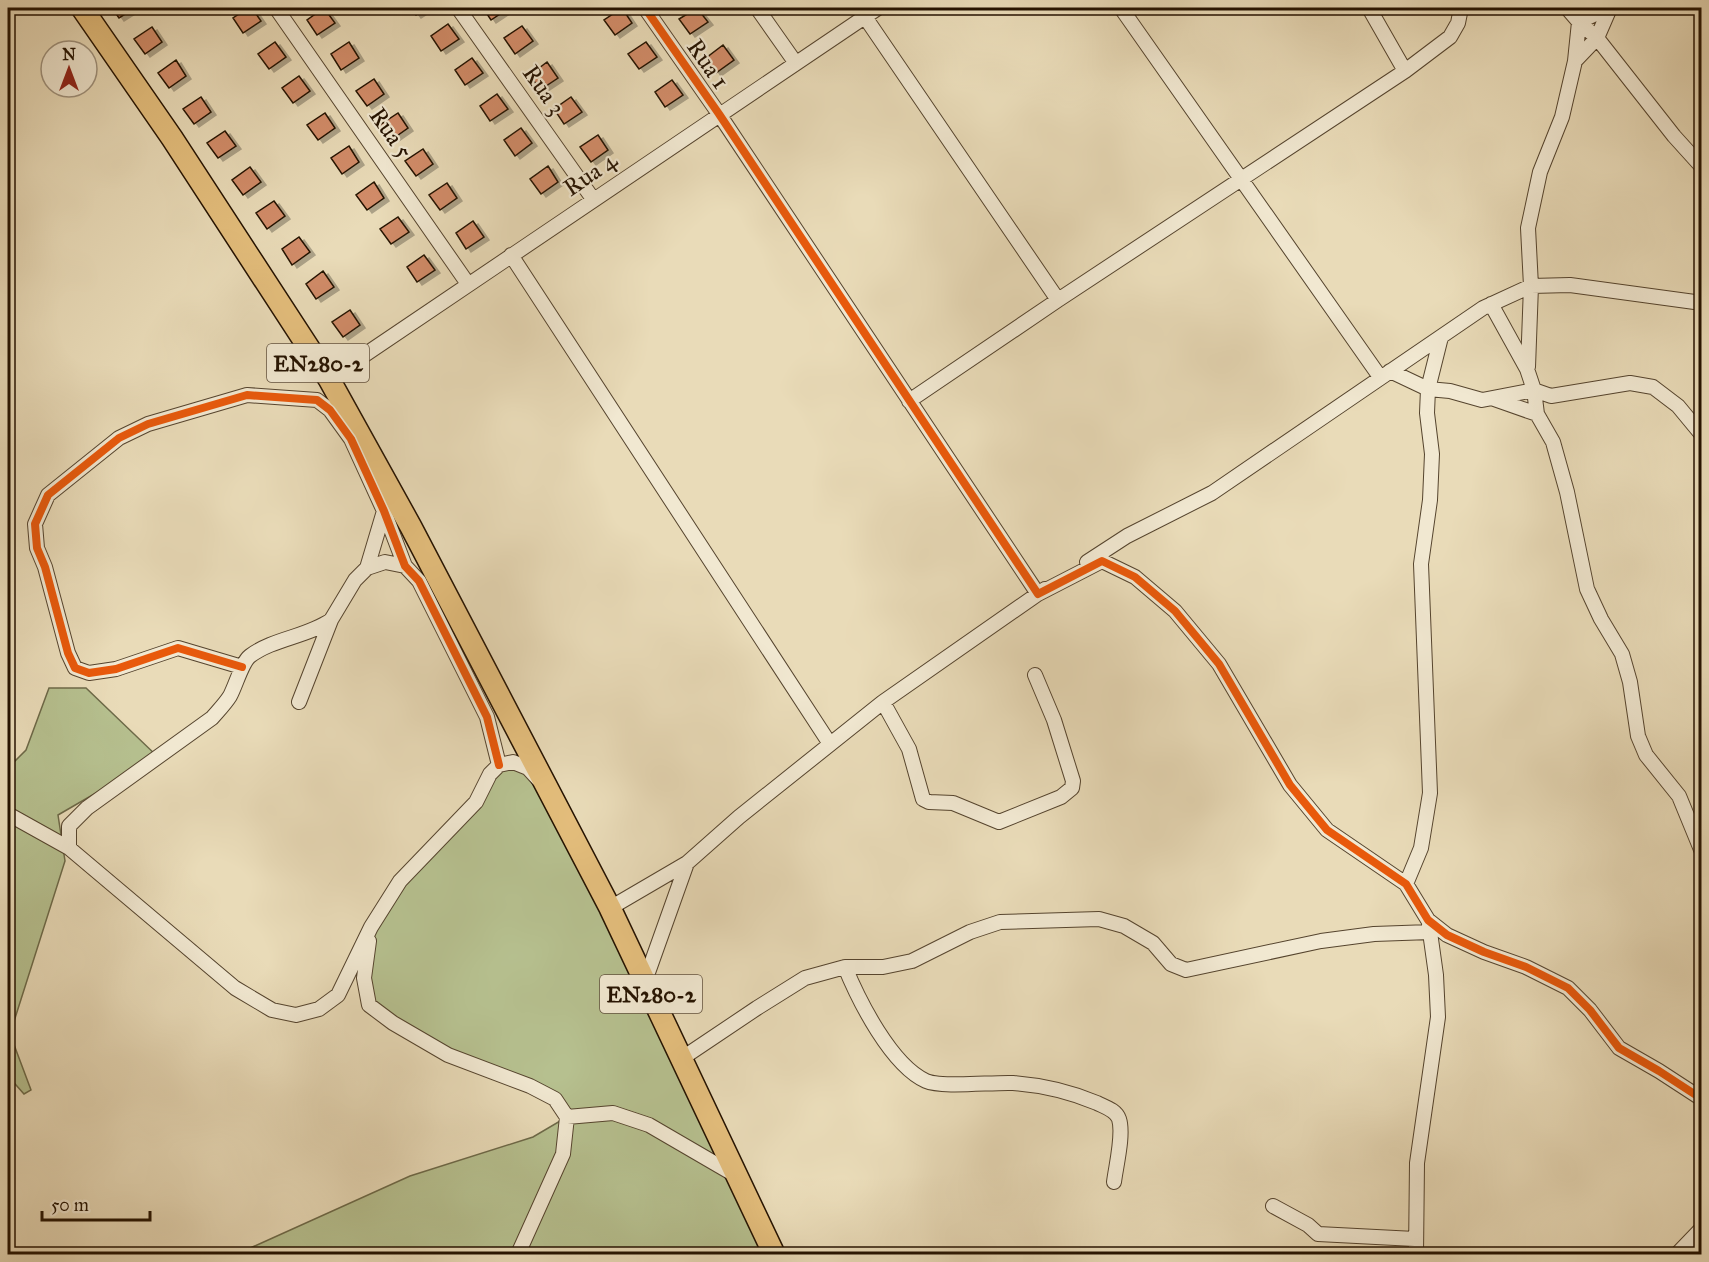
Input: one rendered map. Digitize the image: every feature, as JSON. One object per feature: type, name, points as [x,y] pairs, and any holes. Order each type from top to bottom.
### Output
[{"type":"main road","name":"EN280-2","points":[[82,8],[172,138],[329,379],[411,526],[610,908],[774,1254]]},
{"type":"street","name":"Rua 5","points":[[276,8],[468,284]]},
{"type":"street","name":"Rua 3","points":[[459,8],[593,199]]},
{"type":"street","name":"Rua 1","points":[[645,8],[719,114],[1038,594]]},
{"type":"street","points":[[757,8],[795,62]]},
{"type":"street","name":"Rua 4","points":[[329,379],[878,8]]},
{"type":"street","points":[[1120,8],[1241,179],[1385,374],[1428,389],[1450,391],[1482,400],[1534,390],[1551,396],[1630,383],[1653,387],[1678,406],[1701,435]]},
{"type":"street","points":[[1369,8],[1406,71]]},
{"type":"street","points":[[909,401],[1406,71],[1450,37],[1458,23],[1461,8]]},
{"type":"street","points":[[1567,8],[1597,38],[1701,167]]},
{"type":"street","points":[[1579,22],[1609,8]]},
{"type":"street","points":[[1575,61],[1597,38],[1609,8]]},
{"type":"street","points":[[865,17],[1058,300]]},
{"type":"street","points":[[1527,369],[1531,286],[1528,228],[1540,172],[1562,117],[1575,61],[1579,22]]},
{"type":"street","points":[[511,255],[830,744]]},
{"type":"street","points":[[610,908],[687,863],[739,816],[883,702],[1038,594],[1127,536],[1212,493],[1483,308],[1531,286],[1570,285],[1701,303]]},
{"type":"street","points":[[1491,304],[1527,369],[1534,390],[1537,414],[1553,442],[1567,492],[1587,588],[1601,619],[1622,654],[1630,682],[1638,736],[1646,756],[1679,796],[1701,852]]},
{"type":"street","points":[[1406,884],[1421,848],[1430,794],[1421,564],[1430,500],[1432,465],[1427,413],[1428,389],[1441,337]]},
{"type":"street","points":[[242,667],[178,648],[116,669],[89,673],[75,668],[68,653],[45,567],[37,548],[35,524],[48,495],[119,438],[148,424],[247,395],[317,400],[330,410],[351,439],[384,511],[405,566],[419,581],[487,717],[499,765]]},
{"type":"street","points":[[1494,399],[1537,414]]},
{"type":"street","points":[[367,568],[384,511]]},
{"type":"street","points":[[1038,594],[1102,561],[1135,577],[1175,611],[1218,664],[1290,785],[1327,830],[1406,884],[1429,926],[1436,975],[1438,1017],[1417,1163],[1416,1254]]},
{"type":"street","points":[[299,702],[331,620],[355,580],[367,568],[386,562],[405,566]]},
{"type":"street","points":[[69,848],[69,826],[87,808],[212,718],[228,700],[239,679],[242,667],[249,657],[263,648],[322,626],[331,620]]},
{"type":"street","points":[[883,702],[909,749],[923,799],[929,802],[953,803],[999,822],[1061,797],[1072,788],[1073,781],[1054,720],[1035,675]]},
{"type":"street","points":[[8,814],[69,848],[235,988],[272,1010],[296,1015],[319,1009],[338,995],[371,927],[400,881],[476,802],[490,774],[499,765],[513,762],[528,768],[548,789]]},
{"type":"street","points":[[645,981],[687,863]]},
{"type":"street","points":[[681,1059],[805,978],[845,967],[883,967],[912,961],[970,932],[1000,922],[1099,919],[1124,926],[1153,943],[1171,964],[1186,970],[1321,940],[1429,926],[1484,952],[1526,967],[1568,988],[1590,1010],[1619,1048],[1701,1099]]},
{"type":"street","points":[[371,927],[364,978],[369,1005],[393,1023],[448,1055],[530,1086],[555,1099],[567,1117],[562,1154],[518,1254]]},
{"type":"street","points":[[845,967],[860,1002],[890,1047],[910,1071],[927,1082],[1011,1083],[1040,1086],[1086,1099],[1111,1109],[1119,1117],[1120,1131],[1114,1182]]},
{"type":"street","points":[[567,1117],[613,1113],[649,1125],[736,1176]]},
{"type":"street","points":[[1273,1206],[1308,1225],[1318,1234],[1415,1239]]},
{"type":"street","points":[[1677,1254],[1701,1228]]},
{"type":"green space","points":[[49,688],[86,688],[158,757],[58,815],[65,861],[10,1034],[31,1090],[24,1094],[8,1076],[8,768],[26,750]]},
{"type":"green space","points":[[499,765],[528,768],[774,1254],[237,1254],[410,1176],[533,1137],[567,1117],[555,1099],[488,1071],[369,1005],[371,927]]},
{"type":"building","points":[[112,8],[135,8],[119,18]]},
{"type":"building","points":[[248,8],[252,8],[261,21],[243,33],[233,18]]},
{"type":"building","points":[[324,8],[335,23],[317,35],[307,20]]},
{"type":"building","points":[[411,8],[427,8],[416,15]]},
{"type":"building","points":[[483,8],[509,8],[491,20]]},
{"type":"building","points":[[622,8],[632,23],[615,35],[604,20]]},
{"type":"building","points":[[697,8],[708,22],[690,34],[679,19]]},
{"type":"building","points":[[448,24],[459,39],[441,51],[431,36]]},
{"type":"building","points":[[522,26],[533,41],[515,54],[504,38]]},
{"type":"building","points":[[152,27],[162,42],[145,54],[134,39]]},
{"type":"building","points":[[275,42],[286,57],[269,69],[258,54]]},
{"type":"building","points":[[349,42],[359,58],[341,70],[331,54]]},
{"type":"building","points":[[646,42],[657,57],[639,69],[628,54]]},
{"type":"building","points":[[723,45],[734,60],[716,73],[706,58]]},
{"type":"building","points":[[472,58],[483,73],[465,85],[455,70]]},
{"type":"building","points":[[176,60],[186,76],[169,88],[158,73]]},
{"type":"building","points":[[547,62],[558,78],[540,90],[530,75]]},
{"type":"building","points":[[299,76],[310,91],[293,103],[282,88]]},
{"type":"building","points":[[374,79],[384,94],[367,106],[356,91]]},
{"type":"building","points":[[672,80],[683,95],[665,107],[655,92]]},
{"type":"building","points":[[497,94],[508,109],[490,121],[480,106]]},
{"type":"building","points":[[201,97],[211,112],[194,124],[183,109]]},
{"type":"building","points":[[571,97],[582,112],[564,124],[554,109]]},
{"type":"building","points":[[325,113],[335,128],[318,140],[307,125]]},
{"type":"building","points":[[398,113],[408,128],[391,140],[380,125]]},
{"type":"building","points":[[521,128],[532,143],[515,156],[504,140]]},
{"type":"building","points":[[225,131],[236,146],[218,158],[207,143]]},
{"type":"building","points":[[598,135],[608,150],[591,162],[580,147]]},
{"type":"building","points":[[349,146],[359,162],[342,174],[331,158]]},
{"type":"building","points":[[423,149],[433,164],[416,176],[405,161]]},
{"type":"building","points":[[548,166],[558,182],[541,194],[530,179]]},
{"type":"building","points":[[250,167],[261,182],[243,195],[232,180]]},
{"type":"building","points":[[374,182],[384,198],[367,210],[356,195]]},
{"type":"building","points":[[447,183],[457,198],[440,210],[429,195]]},
{"type":"building","points":[[274,201],[285,216],[267,229],[256,213]]},
{"type":"building","points":[[398,217],[409,232],[391,244],[380,229]]},
{"type":"building","points":[[473,221],[484,237],[466,249],[456,233]]},
{"type":"building","points":[[299,237],[310,252],[292,265],[282,249]]},
{"type":"building","points":[[424,255],[435,270],[417,282],[407,267]]},
{"type":"building","points":[[323,271],[334,287],[316,299],[306,284]]},
{"type":"building","points":[[350,310],[360,325],[343,337],[332,322]]},
{"type":"cycle path","points":[[645,8],[719,114],[1038,594],[1102,561],[1135,577],[1175,611],[1219,664],[1290,785],[1327,830],[1406,884],[1428,920],[1447,935],[1484,952],[1526,967],[1568,988],[1590,1010],[1619,1048],[1702,1099]]},
{"type":"cycle path","points":[[242,667],[178,648],[116,669],[89,673],[75,668],[68,653],[45,567],[37,548],[35,524],[48,495],[119,438],[148,424],[247,395],[317,400],[330,410],[351,439],[384,511],[405,566],[419,581],[487,717],[499,765]]}]
